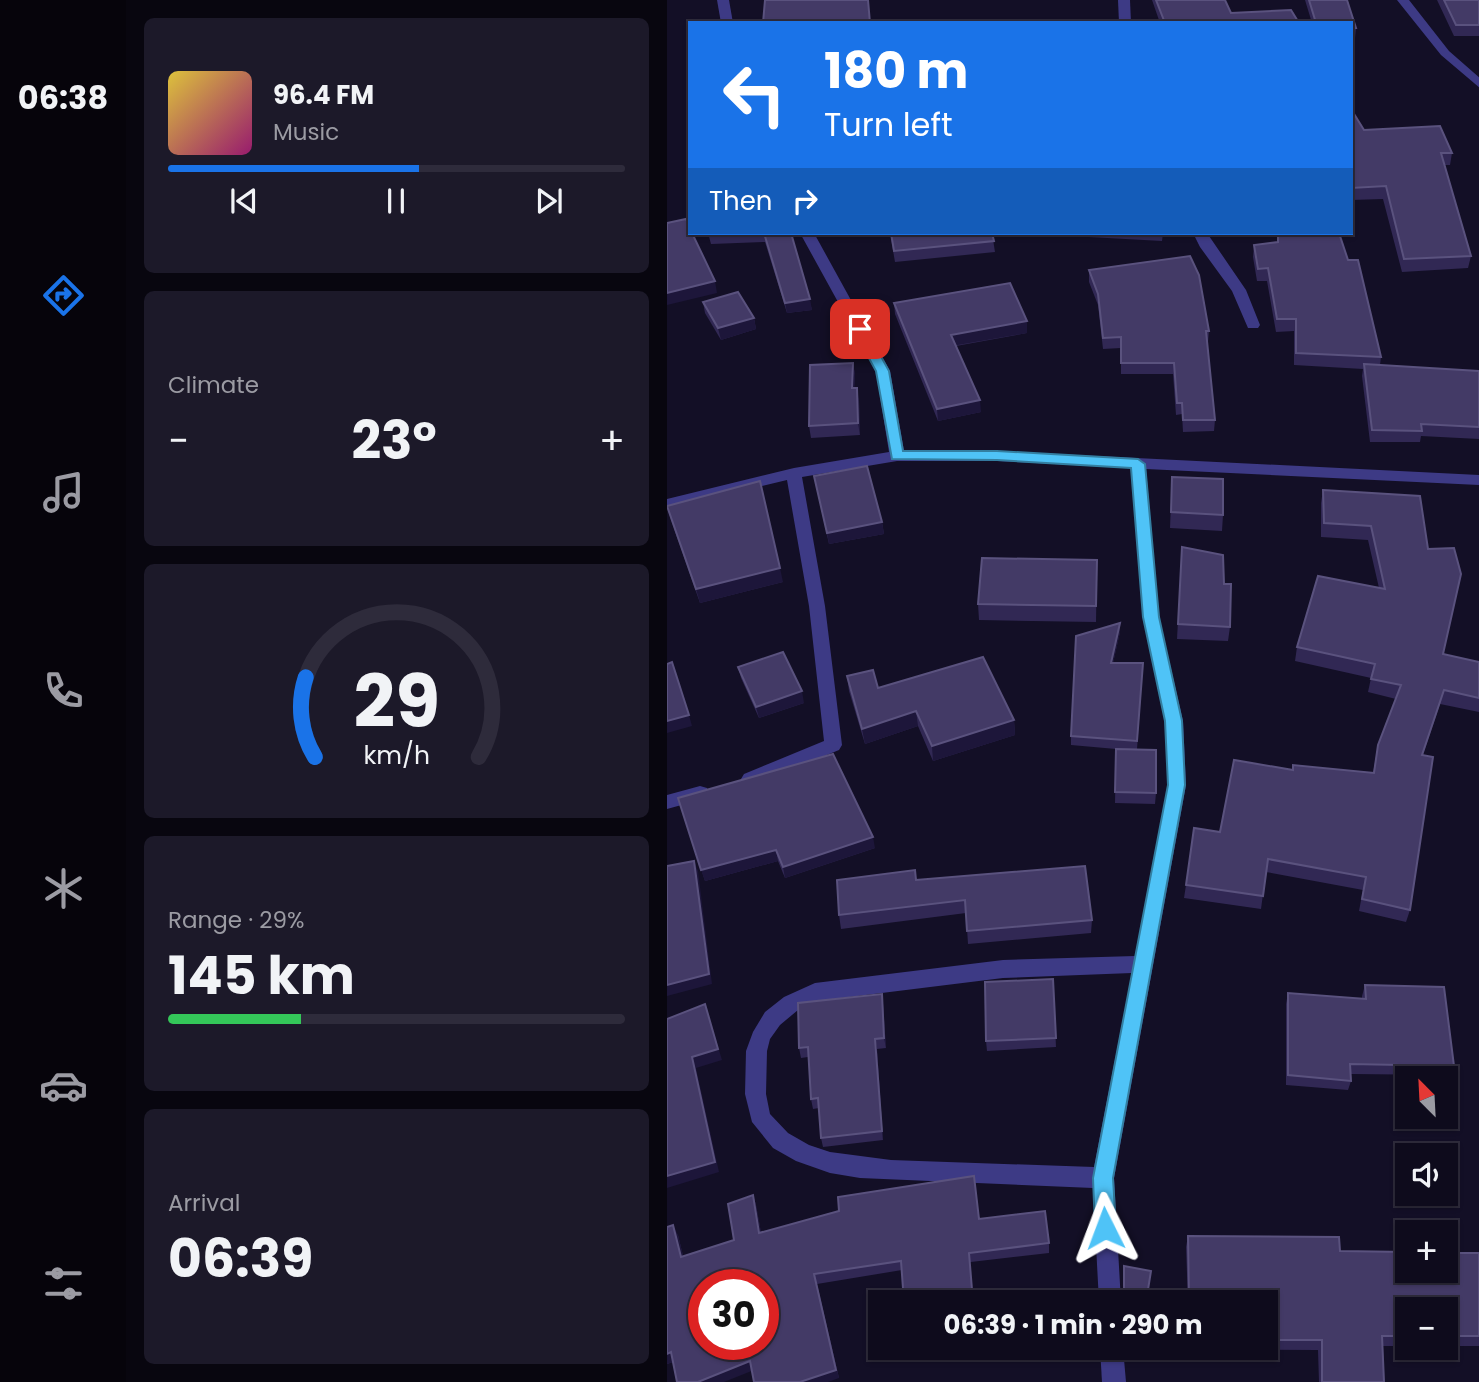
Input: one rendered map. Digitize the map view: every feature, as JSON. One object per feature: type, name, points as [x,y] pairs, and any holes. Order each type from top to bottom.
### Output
[{"type":"street","points":[[723,0],[727,21]]},
{"type":"street","points":[[1124,0],[1125,21]]},
{"type":"street","points":[[1403,0],[1445,53],[1479,85]]},
{"type":"street","points":[[808,235],[883,371],[897,456]]},
{"type":"street","points":[[1201,235],[1239,290],[1253,325]]},
{"type":"street","points":[[667,504],[794,473],[897,456],[997,456],[1479,480]]},
{"type":"street","points":[[1109,1290],[1103,1178],[1177,785],[1173,721],[1151,617],[1138,464]]},
{"type":"street","points":[[667,802],[763,776],[833,745],[817,606],[794,473]]},
{"type":"street","points":[[1103,1178],[847,1167],[802,1152],[776,1136],[764,1124],[756,1108],[756,1053],[761,1035],[773,1017],[788,1003],[815,992],[1003,969],[1144,964]]},
{"type":"street","points":[[1113,1360],[1114,1382]]},
{"type":"building","points":[[765,0],[868,0],[870,21],[763,21]]},
{"type":"building","points":[[1156,0],[1225,0],[1231,13],[1291,10],[1298,21],[1164,21]]},
{"type":"building","points":[[1309,0],[1347,0],[1356,28],[1353,28],[1353,21],[1315,21]]},
{"type":"building","points":[[1444,0],[1479,0],[1479,25],[1456,25]]},
{"type":"building","points":[[1353,112],[1364,130],[1440,126],[1452,153],[1441,153],[1471,256],[1404,259],[1386,186],[1353,188]]},
{"type":"building","points":[[686,219],[688,235],[693,235],[715,281],[667,293],[667,223]]},
{"type":"building","points":[[765,235],[792,235],[810,299],[785,303]]},
{"type":"building","points":[[891,235],[992,235],[994,241],[894,251]]},
{"type":"building","points":[[1278,235],[1340,235],[1348,260],[1358,260],[1381,357],[1296,353],[1296,319],[1277,319],[1268,268],[1258,269],[1254,245],[1278,242]]},
{"type":"building","points":[[1190,256],[1199,275],[1209,331],[1206,331],[1215,420],[1183,420],[1182,403],[1177,403],[1174,363],[1121,363],[1121,337],[1103,338],[1098,294],[1089,270]]},
{"type":"building","points":[[1010,283],[1027,321],[951,335],[980,400],[937,409],[894,303]]},
{"type":"building","points":[[738,292],[754,318],[718,328],[703,302]]},
{"type":"building","points":[[853,363],[852,388],[857,388],[858,423],[809,426],[810,365]]},
{"type":"building","points":[[1364,364],[1479,371],[1479,427],[1421,424],[1422,431],[1372,430]]},
{"type":"building","points":[[867,466],[882,522],[827,533],[814,476]]},
{"type":"building","points":[[1172,477],[1223,479],[1223,515],[1171,512]]},
{"type":"building","points":[[760,481],[780,568],[696,589],[667,506]]},
{"type":"building","points":[[1323,490],[1420,496],[1428,549],[1454,548],[1461,574],[1443,654],[1479,662],[1479,698],[1444,690],[1422,755],[1433,757],[1410,910],[1362,899],[1366,877],[1268,859],[1263,896],[1186,885],[1194,828],[1220,832],[1234,760],[1293,770],[1293,765],[1374,773],[1378,745],[1401,685],[1371,679],[1375,664],[1297,647],[1318,576],[1385,589],[1371,526],[1324,523]]},
{"type":"building","points":[[1182,547],[1223,555],[1224,584],[1231,584],[1230,627],[1178,624]]},
{"type":"building","points":[[982,558],[1097,560],[1096,606],[978,604]]},
{"type":"building","points":[[1120,623],[1111,663],[1143,663],[1137,741],[1071,736],[1076,636]]},
{"type":"building","points":[[783,652],[802,691],[756,707],[738,667]]},
{"type":"building","points":[[983,657],[1014,720],[932,746],[916,711],[862,729],[847,676],[873,670],[878,688]]},
{"type":"building","points":[[672,662],[689,715],[667,721],[667,664]]},
{"type":"building","points":[[1116,749],[1156,750],[1156,793],[1115,792]]},
{"type":"building","points":[[833,754],[873,837],[783,867],[776,850],[701,870],[678,798]]},
{"type":"building","points":[[694,861],[709,974],[667,985],[667,866]]},
{"type":"building","points":[[1085,866],[1092,920],[967,931],[965,900],[839,915],[837,880],[915,870],[916,880]]},
{"type":"building","points":[[1053,979],[1056,1038],[986,1041],[985,982]]},
{"type":"building","points":[[1365,985],[1444,987],[1454,1066],[1350,1064],[1351,1081],[1288,1075],[1288,993],[1366,999]]},
{"type":"building","points":[[882,994],[884,1038],[875,1039],[882,1131],[821,1138],[818,1098],[811,1099],[808,1047],[799,1048],[798,1003]]},
{"type":"building","points":[[705,1004],[718,1049],[692,1057],[715,1162],[667,1176],[667,1019]]},
{"type":"building","points":[[974,1176],[979,1219],[1045,1211],[1049,1243],[969,1253],[972,1290],[903,1290],[901,1261],[814,1274],[836,1370],[800,1382],[754,1382],[750,1361],[698,1382],[677,1382],[671,1352],[667,1354],[667,1227],[673,1225],[681,1257],[734,1240],[728,1204],[753,1195],[759,1233],[839,1211],[838,1197]]},
{"type":"building","points":[[1188,1236],[1339,1237],[1340,1251],[1395,1252],[1395,1283],[1458,1283],[1458,1253],[1479,1253],[1479,1336],[1458,1336],[1458,1297],[1395,1297],[1395,1336],[1382,1336],[1384,1382],[1322,1382],[1322,1340],[1278,1340],[1278,1290],[1189,1290]]},
{"type":"building","points":[[1124,1266],[1151,1271],[1148,1290],[1124,1290]]},
{"type":"route","points":[[860,329],[883,371],[897,456],[997,456],[1138,464],[1151,617],[1173,721],[1177,785],[1103,1178],[1105,1228]]}]
